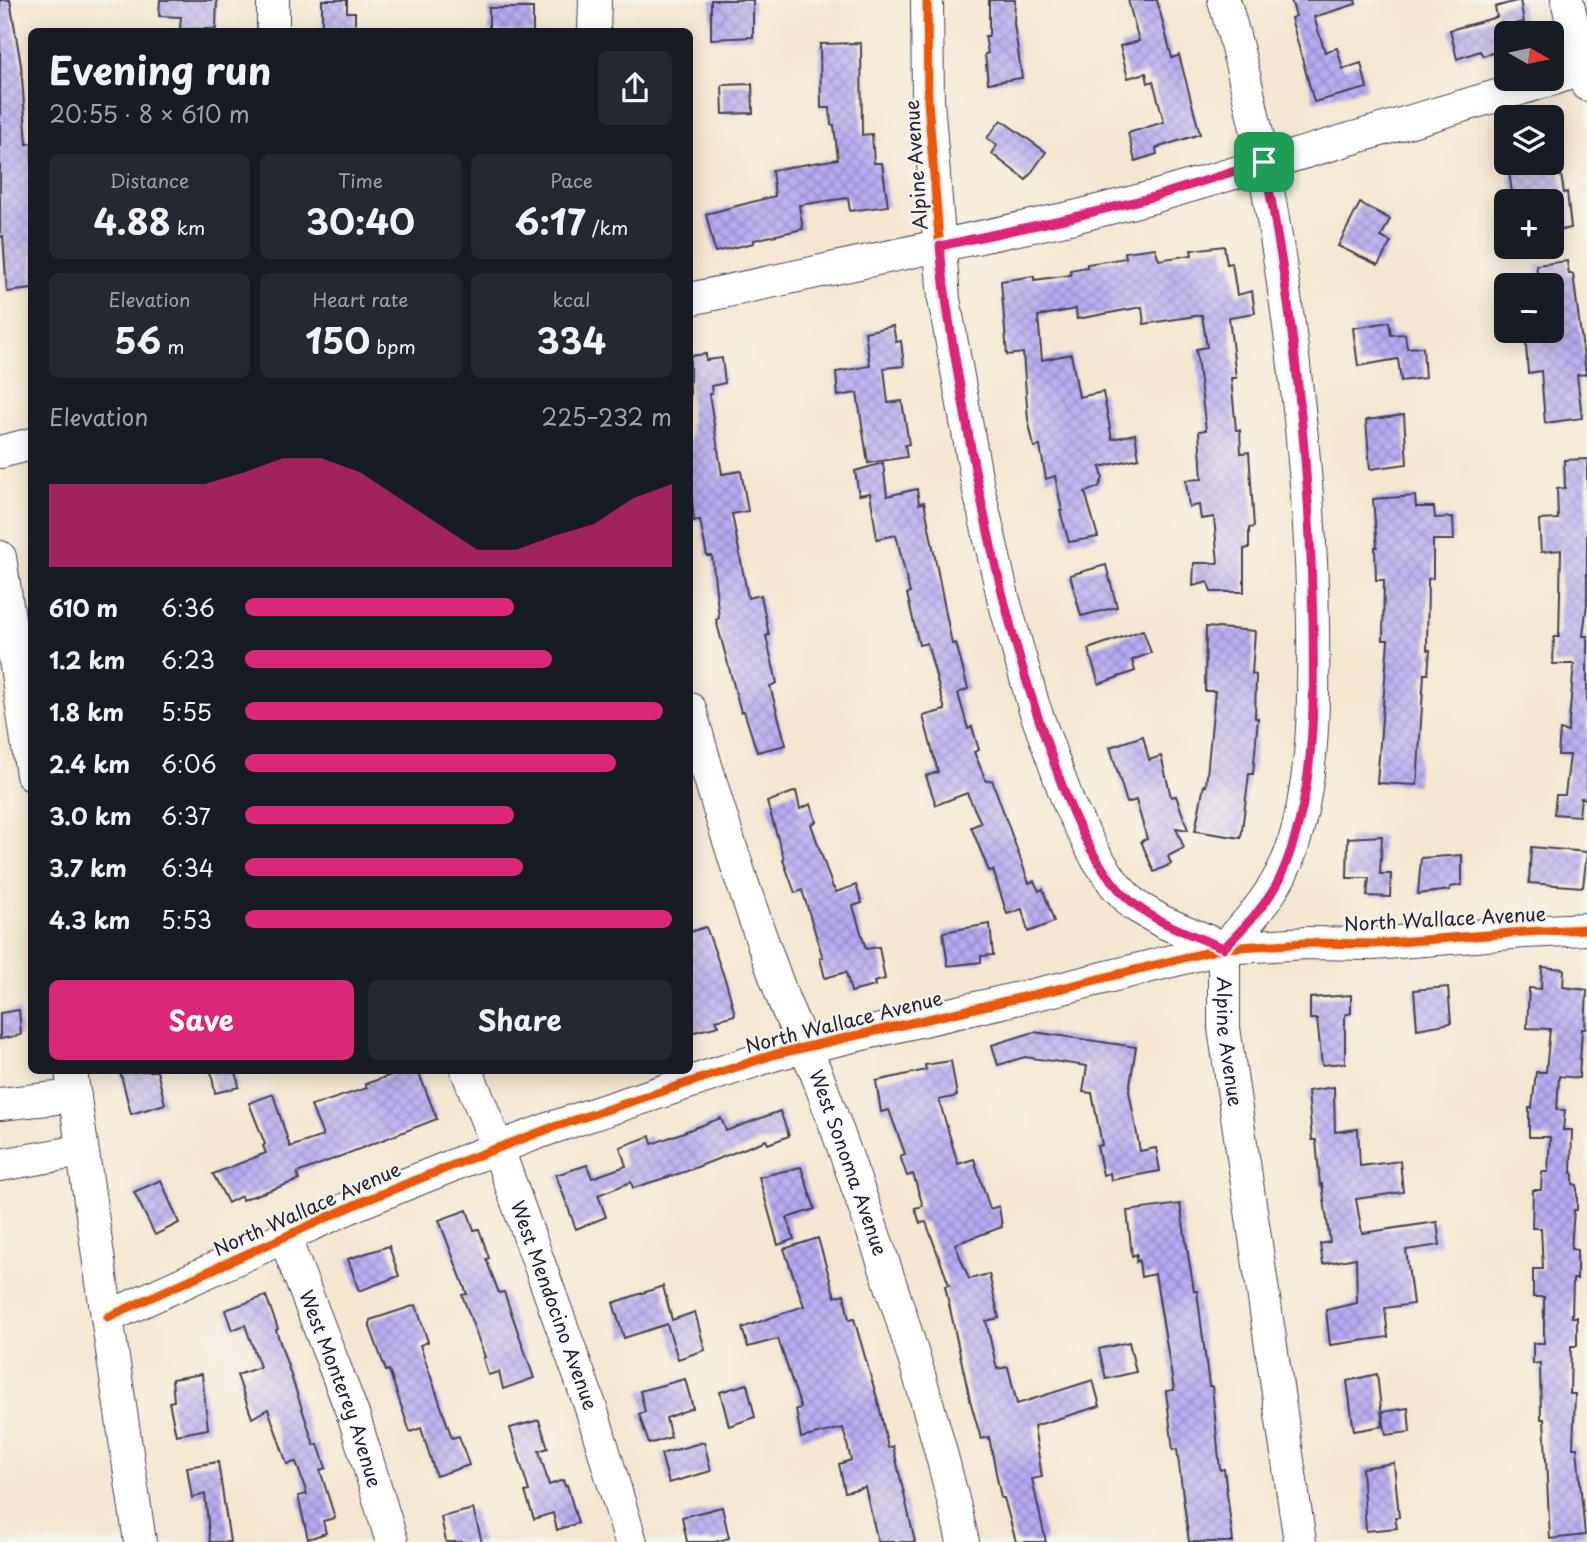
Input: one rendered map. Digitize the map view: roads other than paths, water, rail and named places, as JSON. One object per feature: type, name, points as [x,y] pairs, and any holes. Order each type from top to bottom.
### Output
[{"type":"street","points":[[273,0],[273,28]]},
{"type":"street","points":[[594,28],[595,0]]},
{"type":"street","name":"Alpine Avenue","points":[[928,0],[928,101],[944,299],[979,495],[1003,597],[1031,695],[1070,807],[1095,855],[1115,885],[1134,905],[1163,922],[1224,948],[1224,1028],[1300,1542]]},
{"type":"street","points":[[1224,0],[1264,162],[1298,387],[1311,540],[1313,677],[1308,779],[1295,837],[1279,881],[1261,909],[1224,948]]},
{"type":"street","points":[[693,298],[1074,217],[1153,197],[1264,162],[1554,79],[1586,73],[1567,0]]},
{"type":"street","points":[[0,452],[28,445]]},
{"type":"street","points":[[0,558],[28,748]]},
{"type":"street","name":"West Sonoma Avenue","points":[[693,720],[720,816],[784,1001],[818,1079],[888,1277],[949,1480],[963,1542]]},
{"type":"street","name":"North Wallace Avenue","points":[[108,1317],[359,1203],[551,1128],[776,1054],[1224,948],[1306,943],[1373,944],[1587,929]]},
{"type":"street","name":"West Mendocino Avenue","points":[[468,1074],[591,1408],[631,1542]]},
{"type":"street","points":[[0,1104],[73,1083],[140,1542]]},
{"type":"street","points":[[0,1165],[81,1151]]},
{"type":"street","name":"West Monterey Avenue","points":[[284,1236],[354,1417],[392,1542]]}]
